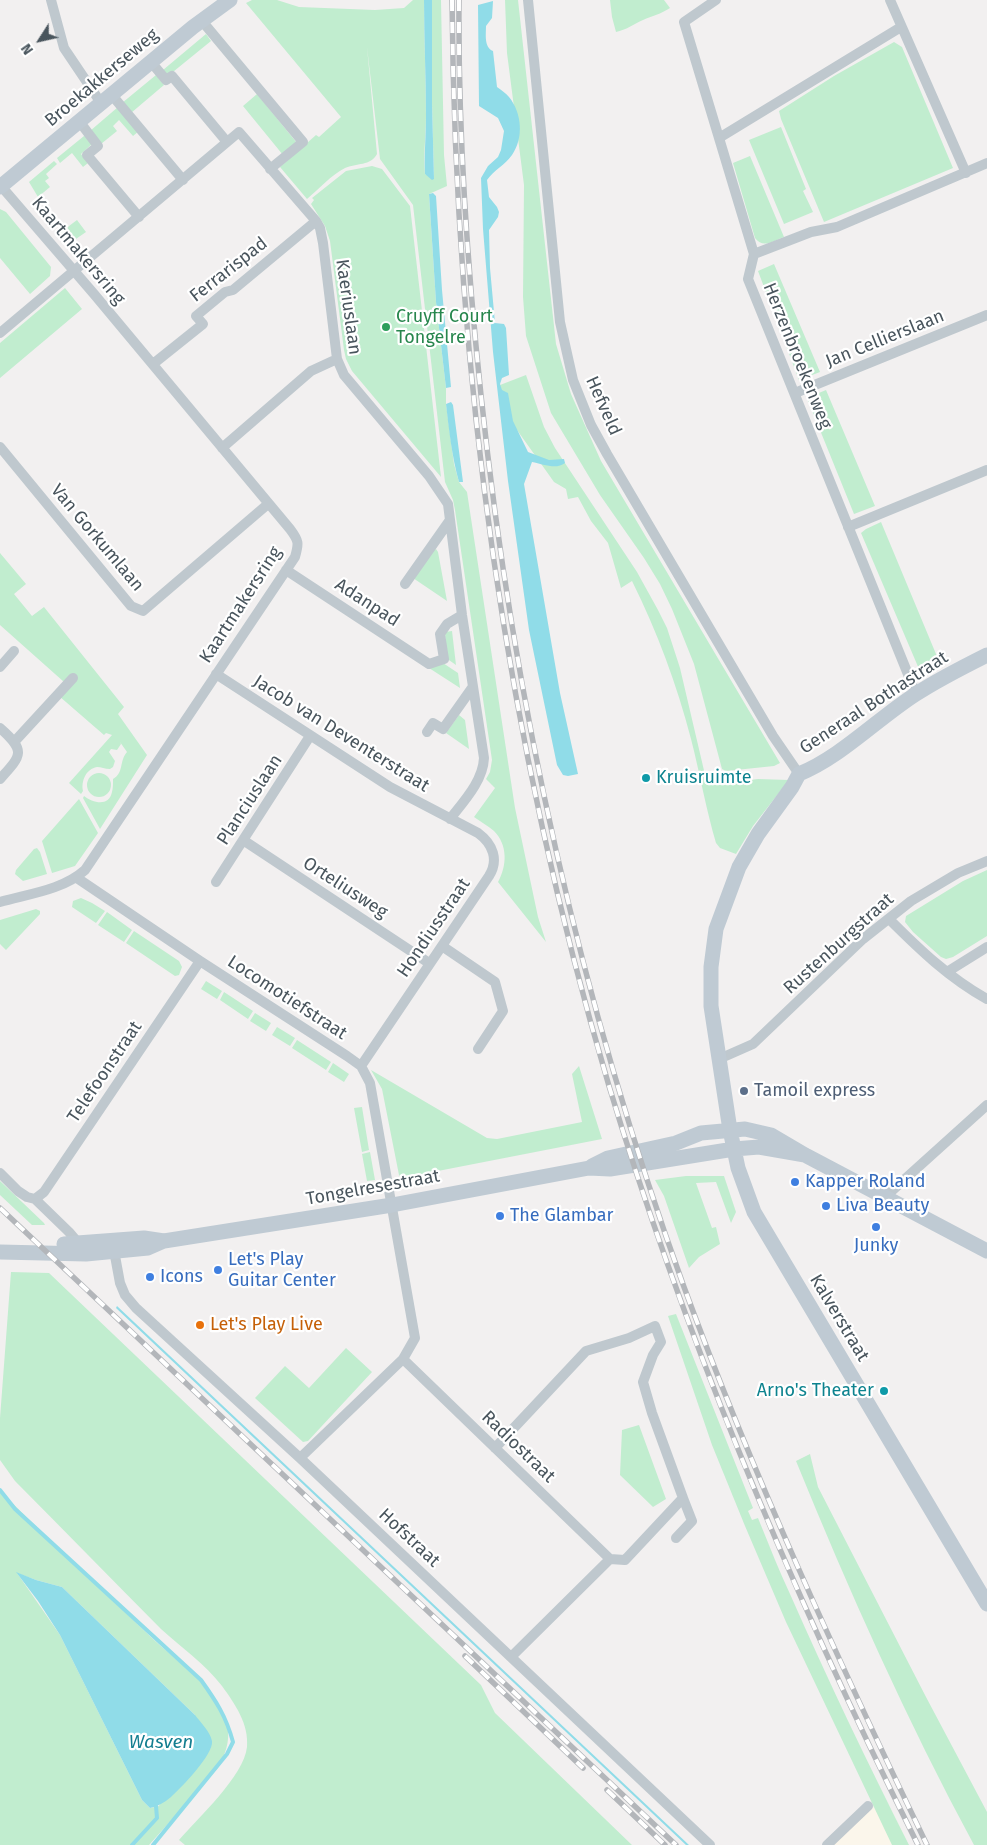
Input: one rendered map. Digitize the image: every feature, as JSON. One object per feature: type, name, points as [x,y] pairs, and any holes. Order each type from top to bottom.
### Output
[{"type":"street","points":[[51,0],[64,48],[106,98],[183,180]]},
{"type":"street","name":"Broekakkerseweg","points":[[0,186],[202,20],[230,0]]},
{"type":"street","name":"Hefveld","points":[[528,0],[560,322],[573,380],[591,425],[630,494],[798,774]]},
{"type":"street","name":"Herzenbroekenweg","points":[[716,0],[684,22],[754,254],[748,280],[916,694]]},
{"type":"street","points":[[890,0],[966,173]]},
{"type":"street","points":[[202,20],[303,142],[270,169]]},
{"type":"street","points":[[719,138],[901,26]]},
{"type":"street","points":[[0,333],[75,272],[227,142],[172,76],[166,80],[151,62]]},
{"type":"street","points":[[79,121],[98,146],[87,155],[139,218]]},
{"type":"street","name":"Kaeriuslaan","points":[[227,142],[240,132],[316,221],[324,243],[337,358],[344,375],[437,486],[448,504],[472,688],[484,758],[483,769],[479,777],[450,819]]},
{"type":"street","points":[[754,254],[811,232],[837,226],[987,164]]},
{"type":"street","name":"Kaartmakersring","points":[[0,186],[75,272],[296,536],[298,544],[295,557],[84,870],[77,878],[56,887],[0,902]]},
{"type":"street","name":"Ferrarispad","points":[[152,364],[203,324],[196,316],[225,292],[233,290],[316,221]]},
{"type":"street","name":"Jan Cellierslaan","points":[[795,393],[987,315]]},
{"type":"street","points":[[222,448],[311,370],[337,358]]},
{"type":"street","name":"Van Gorkumlaan","points":[[0,447],[132,606],[143,611],[268,504]]},
{"type":"street","points":[[848,527],[987,470]]},
{"type":"street","points":[[406,584],[450,520]]},
{"type":"street","name":"Adanpad","points":[[286,570],[429,664],[444,659],[440,634],[447,624],[462,615]]},
{"type":"street","points":[[0,667],[14,650]]},
{"type":"street","name":"Generaal Bothastraat","points":[[730,1130],[711,1006],[711,967],[716,929],[739,867],[758,834],[792,787],[798,774],[822,764],[916,694],[952,672],[987,655]]},
{"type":"street","name":"Jacob van Deventerstraat","points":[[216,674],[390,787],[450,819]]},
{"type":"street","points":[[15,741],[73,678]]},
{"type":"street","points":[[427,732],[433,723],[443,729],[472,688]]},
{"type":"street","points":[[0,728],[15,741],[18,750],[17,760],[0,779]]},
{"type":"street","name":"Planciuslaan","points":[[216,882],[310,736]]},
{"type":"street","name":"Hondiusstraat","points":[[361,1066],[489,876],[495,862],[494,855],[486,839],[450,819]]},
{"type":"street","name":"Orteliusweg","points":[[243,840],[430,963]]},
{"type":"street","name":"Rustenburgstraat","points":[[719,1059],[753,1044],[863,939],[911,902],[958,873],[987,861]]},
{"type":"street","name":"Locomotiefstraat","points":[[77,878],[361,1066]]},
{"type":"street","points":[[888,919],[932,961],[971,990],[987,999]]},
{"type":"street","points":[[442,946],[495,982],[503,1011],[478,1049]]},
{"type":"street","points":[[947,972],[987,947]]},
{"type":"street","name":"Telefoonstraat","points":[[35,1199],[44,1192],[200,961]]},
{"type":"street","points":[[300,1458],[403,1359],[416,1338],[370,1083],[361,1066]]},
{"type":"street","points":[[885,1197],[987,1105]]},
{"type":"street","name":"Tongelresestraat","points":[[589,1168],[608,1158],[676,1143],[701,1133],[745,1129],[770,1135],[987,1251]]},
{"type":"street","name":"Kalverstraat","points":[[730,1130],[738,1168],[754,1212],[983,1585],[987,1604]]},
{"type":"street","name":"Tongelresestraat","points":[[0,1252],[114,1246],[144,1238],[164,1241],[392,1205],[589,1168],[610,1169],[734,1149],[759,1147],[805,1155]]},
{"type":"street","points":[[0,1173],[18,1191],[27,1197],[35,1199],[82,1248]]},
{"type":"street","name":"Tongelresestraat","points":[[0,1243],[82,1248]]},
{"type":"street","name":"Hofstraat","points":[[114,1246],[120,1283],[125,1295],[136,1308],[300,1458],[710,1845]]},
{"type":"street","points":[[495,1448],[586,1351],[629,1338],[655,1326],[661,1342],[653,1355],[643,1382],[652,1413],[692,1521],[676,1538]]},
{"type":"street","name":"Radiostraat","points":[[403,1359],[610,1559]]},
{"type":"street","points":[[511,1657],[610,1559],[625,1560],[683,1498]]},
{"type":"street","points":[[827,1845],[868,1806]]},
{"type":"shaded area","points":[[888,1804],[903,1833],[906,1845],[832,1845],[874,1807],[876,1810]]},
{"type":"green space","points":[[252,0],[277,0],[299,7],[375,10],[404,8],[413,0],[424,0],[426,116],[424,167],[425,174],[434,179],[432,0],[441,0],[444,155],[447,186],[429,194],[436,302],[446,388],[446,404],[454,464],[459,482],[467,492],[515,808],[538,917],[546,942],[498,882],[505,856],[499,837],[494,831],[474,817],[495,788],[486,779],[490,772],[492,760],[455,510],[445,482],[413,205],[380,159],[367,47],[377,154],[371,161],[349,166],[340,171],[307,199],[280,167],[316,135],[319,137],[341,117],[246,3]]},
{"type":"green space","points":[[505,0],[518,0],[556,344],[571,394],[601,461],[780,763],[774,766],[726,771],[722,769],[694,664],[660,584],[600,495],[551,413],[526,336],[523,297],[524,185],[507,53]]},
{"type":"green space","points":[[610,0],[664,0],[670,8],[616,32]]},
{"type":"green space","points":[[206,34],[211,41],[168,76],[163,70]]},
{"type":"green space","points":[[894,42],[902,47],[953,168],[824,222],[779,111],[834,76]]},
{"type":"green space","points":[[156,75],[164,85],[131,113],[122,103]]},
{"type":"green space","points":[[257,94],[297,143],[283,155],[243,106]]},
{"type":"green space","points":[[118,107],[139,131],[133,136],[119,120],[113,126],[117,131],[101,144],[90,131]]},
{"type":"green space","points":[[781,127],[806,189],[803,191],[813,212],[784,224],[749,140]]},
{"type":"green space","points":[[84,136],[88,137],[93,143],[81,154],[88,163],[83,167],[72,153],[60,163],[57,158]]},
{"type":"green space","points":[[750,156],[784,237],[765,244],[755,238],[733,163]]},
{"type":"green space","points":[[54,161],[57,164],[46,174],[49,178],[45,181],[50,187],[38,197],[29,182]]},
{"type":"green space","points":[[372,166],[382,169],[410,206],[441,477],[352,371],[346,359],[330,241],[325,226],[311,204],[314,200],[312,198],[346,171]]},
{"type":"green space","points":[[0,209],[6,212],[51,267],[50,276],[30,294],[0,258]]},
{"type":"green space","points":[[77,220],[86,232],[73,241],[67,242],[61,232]]},
{"type":"green space","points":[[774,264],[820,372],[799,380],[758,271]]},
{"type":"green space","points":[[65,288],[82,309],[0,378],[0,343]]},
{"type":"green space","points":[[526,375],[544,427],[555,448],[637,572],[667,628],[680,668],[706,779],[718,784],[758,779],[789,780],[753,826],[736,854],[720,848],[716,843],[691,739],[666,658],[632,581],[621,588],[608,543],[591,521],[578,497],[568,499],[566,489],[554,482],[517,430],[503,423],[500,385]]},
{"type":"green space","points":[[826,390],[875,506],[854,514],[807,398]]},
{"type":"green space","points":[[881,522],[941,666],[922,676],[861,533]]},
{"type":"green space","points":[[436,549],[438,552],[447,601],[413,578]]},
{"type":"green space","points":[[0,553],[26,584],[14,594],[32,616],[44,607],[124,707],[118,714],[147,755],[100,829],[83,798],[84,796],[96,802],[108,800],[112,792],[113,779],[119,774],[127,752],[120,742],[121,744],[117,750],[111,749],[109,752],[115,761],[113,767],[110,769],[97,767],[90,770],[84,780],[81,794],[69,783],[112,735],[106,733],[104,735],[59,696],[64,682],[0,625]]},
{"type":"green space","points":[[452,631],[456,665],[446,658],[445,632]]},
{"type":"green space","points":[[443,663],[458,673],[460,688],[429,668]]},
{"type":"green space","points":[[459,715],[465,720],[469,749],[446,733]]},
{"type":"green space","points":[[99,773],[107,777],[111,785],[107,793],[99,797],[91,793],[87,785],[91,777]]},
{"type":"green space","points":[[79,799],[98,833],[75,866],[52,873],[42,841]]},
{"type":"green space","points":[[37,848],[47,874],[23,881],[15,874],[16,870]]},
{"type":"green space","points":[[987,870],[987,936],[953,957],[946,959],[941,957],[913,932],[905,922],[906,916],[963,881]]},
{"type":"green space","points":[[81,898],[105,911],[96,923],[72,907],[73,901]]},
{"type":"green space","points":[[36,909],[40,911],[40,914],[6,950],[0,944],[0,920]]},
{"type":"green space","points":[[107,912],[132,930],[124,942],[98,925]]},
{"type":"green space","points":[[134,931],[179,961],[182,967],[179,975],[175,976],[126,943]]},
{"type":"green space","points":[[206,981],[222,991],[217,999],[201,989]]},
{"type":"green space","points":[[224,992],[253,1011],[248,1019],[220,1000]]},
{"type":"green space","points":[[255,1013],[271,1023],[266,1031],[250,1021]]},
{"type":"green space","points":[[277,1027],[295,1038],[290,1046],[272,1035]]},
{"type":"green space","points":[[297,1040],[331,1062],[326,1070],[292,1048]]},
{"type":"green space","points":[[333,1063],[349,1074],[344,1082],[328,1072]]},
{"type":"green space","points":[[579,1066],[602,1139],[402,1178],[399,1175],[382,1089],[371,1070],[487,1138],[497,1139],[582,1122],[572,1074]]},
{"type":"green space","points":[[362,1107],[369,1150],[362,1152],[354,1108]]},
{"type":"green space","points":[[370,1152],[375,1180],[367,1181],[362,1154]]},
{"type":"green space","points":[[686,1176],[724,1176],[736,1212],[731,1223],[716,1182],[696,1183],[712,1228],[716,1227],[720,1244],[699,1257],[689,1268],[664,1196],[655,1180]]},
{"type":"green space","points":[[0,1181],[45,1225],[32,1225],[0,1195]]},
{"type":"green space","points":[[11,1272],[49,1273],[481,1685],[495,1713],[632,1845],[185,1845],[179,1840],[219,1796],[238,1771],[247,1747],[246,1730],[236,1707],[215,1678],[143,1611],[15,1481],[0,1460],[0,1418]]},
{"type":"green space","points":[[676,1314],[753,1508],[748,1511],[752,1520],[758,1518],[818,1657],[909,1845],[892,1845],[786,1622],[712,1445],[668,1316]]},
{"type":"green space","points":[[346,1348],[372,1372],[308,1441],[303,1442],[255,1398],[285,1366],[309,1388]]},
{"type":"green space","points":[[639,1425],[666,1499],[653,1507],[620,1475],[622,1430]]},
{"type":"green space","points":[[810,1454],[818,1487],[987,1812],[987,1845],[974,1845],[925,1751],[880,1655],[796,1461]]},
{"type":"green space","points":[[0,1491],[132,1619],[192,1673],[218,1703],[228,1729],[228,1742],[224,1756],[217,1769],[149,1845],[0,1845]],"holes":[[[17,1573],[62,1587],[195,1715],[159,1806],[150,1808],[142,1800],[60,1635]]]},
{"type":"water","points":[[424,0],[432,0],[434,179],[432,180],[425,174]]},
{"type":"water","points":[[493,1],[492,18],[486,26],[487,44],[493,51],[497,87],[513,103],[517,110],[520,126],[518,141],[512,155],[487,180],[489,197],[499,212],[498,217],[489,230],[495,323],[504,324],[506,328],[509,375],[502,378],[500,384],[502,390],[508,393],[513,421],[528,452],[549,460],[564,459],[565,463],[554,466],[532,462],[524,484],[560,693],[578,774],[568,776],[563,775],[557,765],[529,630],[508,481],[493,352],[483,229],[481,178],[488,166],[498,157],[504,131],[498,118],[479,106],[478,5]]},
{"type":"water","points":[[433,193],[436,196],[451,387],[446,388],[436,302],[429,194]]},
{"type":"water","points":[[451,402],[453,405],[463,482],[459,482],[451,443],[446,404]]},
{"type":"water","points":[[117,1306],[689,1845],[686,1845],[116,1308]]},
{"type":"water","name":"Wasven","points":[[16,1572],[62,1587],[195,1715],[207,1730],[212,1741],[208,1754],[189,1779],[163,1803],[150,1808],[142,1800],[60,1635]]},
{"type":"waterway","points":[[0,1490],[15,1509],[201,1680],[224,1716],[233,1742],[227,1754],[153,1845]]},
{"type":"waterway","points":[[132,1845],[157,1818],[156,1806]]},
{"type":"railway","points":[[452,0],[455,138],[463,275],[475,412],[492,549],[514,684],[541,819],[572,953],[609,1086],[640,1184],[673,1281],[709,1377],[787,1567],[829,1660],[918,1845]]},
{"type":"railway","points":[[459,0],[460,99],[468,247],[481,395],[495,509],[532,735],[583,959],[613,1069],[647,1179],[684,1287],[711,1358],[768,1499],[799,1569],[927,1845]]},
{"type":"railway","points":[[0,1208],[676,1845]]},
{"type":"railway","points":[[465,1656],[583,1768]]},
{"type":"railway","points":[[607,1790],[665,1845]]},
{"type":"place","name":"Cruyff Court Tongelre","points":[[386,327]]},
{"type":"place","name":"Kruisruimte","points":[[646,778]]},
{"type":"place","name":"Tamoil express","points":[[744,1091]]},
{"type":"place","name":"Kapper Roland","points":[[795,1182]]},
{"type":"place","name":"Liva Beauty","points":[[826,1206]]},
{"type":"place","name":"The Glambar","points":[[500,1216]]},
{"type":"place","name":"Junky","points":[[876,1227]]},
{"type":"place","name":"Let's Play Guitar Center","points":[[218,1270]]},
{"type":"place","name":"Icons","points":[[150,1277]]},
{"type":"place","name":"Let's Play Live","points":[[200,1325]]},
{"type":"place","name":"Arno's Theater","points":[[884,1391]]}]
